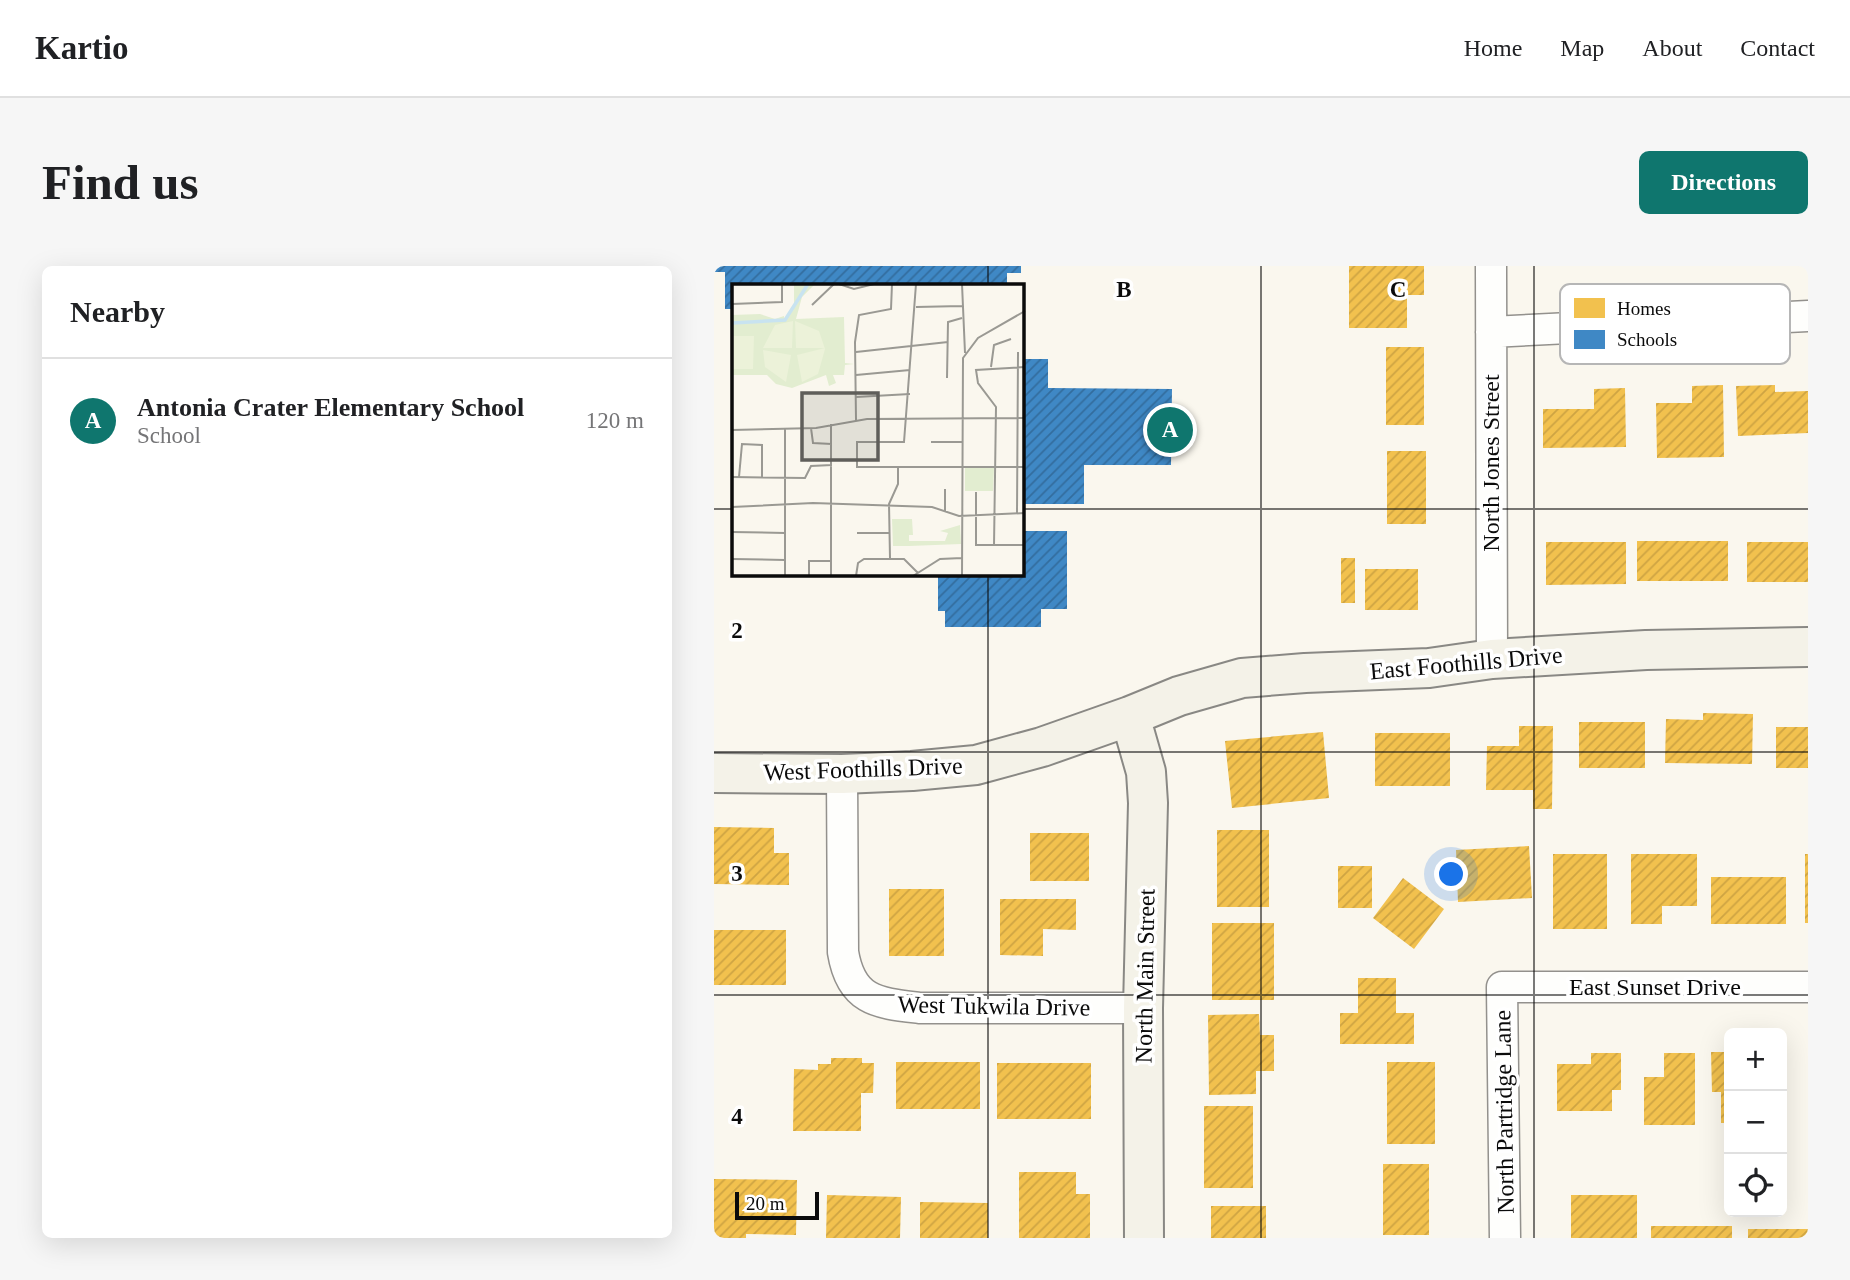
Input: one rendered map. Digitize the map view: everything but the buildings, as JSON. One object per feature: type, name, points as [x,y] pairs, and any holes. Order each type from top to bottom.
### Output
[{"type":"street","name":"North Jones Street","points":[[1490,266],[1492,659]]},
{"type":"street","points":[[1790,317],[1808,316]]},
{"type":"street","points":[[1490,332],[1560,328]]},
{"type":"street","name":"East Foothills Drive","points":[[1130,716],[1179,696],[1242,678],[1429,668],[1492,659],[1659,650],[1808,647]]},
{"type":"street","name":"West Foothills Drive","points":[[714,773],[842,774],[976,765],[1042,747],[1130,716]]},
{"type":"street","name":"North Main Street","points":[[1130,716],[1146,772],[1148,803],[1143,1008],[1144,1238]]},
{"type":"street","name":"West Tukwila Drive","points":[[842,774],[843,952],[846,971],[866,997],[888,1004],[920,1008],[1143,1008]]},
{"type":"street","name":"East Sunset Drive","points":[[1503,987],[1808,987]]},
{"type":"street","name":"North Partridge Lane","points":[[1503,987],[1505,1238]]},
{"type":"place","name":"Antonia Crater Elementary School","points":[[1170,430]]}]
